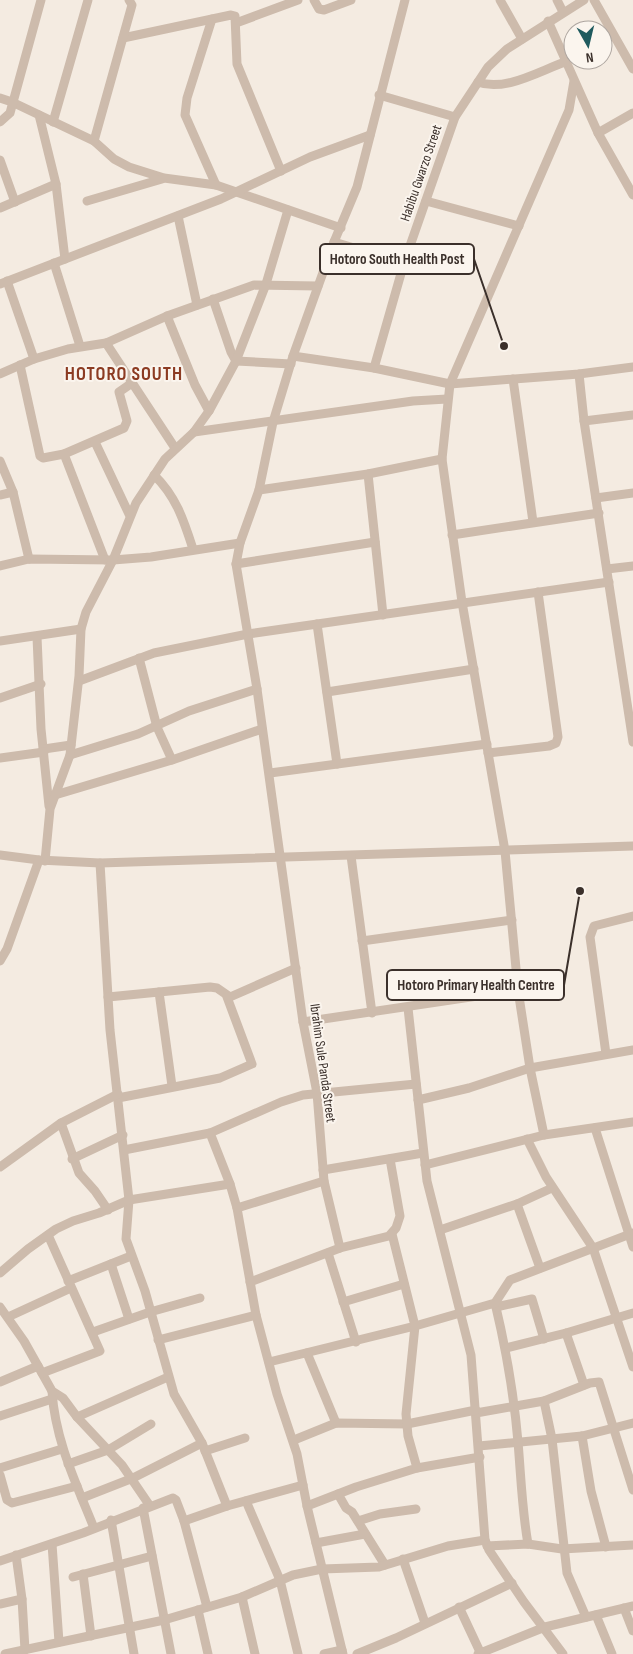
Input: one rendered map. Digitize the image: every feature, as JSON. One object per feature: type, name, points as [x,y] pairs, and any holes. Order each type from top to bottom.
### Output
[{"type":"street","points":[[0,122],[10,112],[41,0]]},
{"type":"street","points":[[53,122],[88,0]]},
{"type":"street","points":[[94,141],[132,6],[129,0]]},
{"type":"street","points":[[236,23],[298,0]]},
{"type":"street","points":[[314,0],[319,9],[324,10],[351,0]]},
{"type":"street","points":[[375,542],[236,564],[240,543],[259,490],[273,422],[292,360],[334,242],[357,187],[405,0]]},
{"type":"street","points":[[500,0],[522,39]]},
{"type":"street","points":[[557,0],[564,12]]},
{"type":"street","name":"Habibu Gwarzo Street","points":[[374,368],[404,263],[455,117],[488,67],[522,39],[584,0]]},
{"type":"street","points":[[594,0],[633,69]]},
{"type":"street","points":[[123,38],[231,14],[235,16],[237,64],[281,171]]},
{"type":"street","points":[[212,19],[185,106],[189,127],[216,185]]},
{"type":"street","points":[[548,21],[563,55]]},
{"type":"street","points":[[478,82],[488,86],[500,85],[563,63]]},
{"type":"street","points":[[569,70],[598,133],[633,195]]},
{"type":"street","points":[[544,1136],[530,1068],[518,990],[505,851],[462,602],[442,459],[450,384],[569,110],[574,81]]},
{"type":"street","points":[[379,96],[455,117]]},
{"type":"street","points":[[0,98],[94,141],[114,159],[129,168],[164,178],[216,185],[341,228]]},
{"type":"street","points":[[598,133],[633,113]]},
{"type":"street","points":[[39,115],[56,184],[64,259]]},
{"type":"street","points":[[34,359],[4,283],[178,216],[310,157],[370,135]]},
{"type":"street","points":[[0,160],[15,202]]},
{"type":"street","points":[[88,201],[164,178]]},
{"type":"street","points":[[0,208],[56,184]]},
{"type":"street","points":[[426,201],[519,226]]},
{"type":"street","points":[[0,960],[7,949],[42,860],[50,809],[71,750],[79,680],[81,629],[86,612],[129,514],[154,475],[175,448],[194,432],[209,411],[236,361],[266,284],[288,210]]},
{"type":"street","points":[[178,216],[197,304]]},
{"type":"street","points":[[334,242],[404,263]]},
{"type":"street","points":[[54,263],[80,346]]},
{"type":"street","points":[[0,374],[34,359],[80,346],[106,342],[197,304],[254,285],[318,286]]},
{"type":"street","points":[[213,299],[231,352],[236,361]]},
{"type":"street","points":[[167,316],[195,385],[209,411]]},
{"type":"street","points":[[106,342],[175,448]]},
{"type":"street","points":[[236,361],[292,360],[374,368],[450,384],[579,374],[633,367]]},
{"type":"street","points":[[20,366],[40,456],[48,458],[95,442],[124,428],[127,421],[119,392],[132,383]]},
{"type":"street","points":[[579,374],[584,421],[633,742]]},
{"type":"street","points":[[513,379],[533,522]]},
{"type":"street","points":[[194,432],[413,401],[447,399]]},
{"type":"street","points":[[584,421],[633,415]]},
{"type":"street","points":[[95,442],[129,514]]},
{"type":"street","points":[[64,454],[109,560]]},
{"type":"street","points":[[259,490],[368,474],[442,459]]},
{"type":"street","points":[[0,461],[13,492],[29,559]]},
{"type":"street","points":[[368,474],[383,615]]},
{"type":"street","points":[[154,475],[167,487],[180,509],[193,549]]},
{"type":"street","points":[[0,495],[13,492]]},
{"type":"street","points":[[596,498],[633,493]]},
{"type":"street","points":[[452,535],[599,513]]},
{"type":"street","points":[[0,566],[29,559],[109,560],[151,557],[240,543]]},
{"type":"street","name":"Ibrahim Sule Panda Street","points":[[236,564],[270,773],[303,1022],[316,1093],[324,1181],[340,1248]]},
{"type":"street","points":[[607,569],[633,566]]},
{"type":"street","points":[[79,680],[139,658],[191,644],[462,602],[609,582]]},
{"type":"street","points":[[270,773],[488,748],[549,746],[556,743],[558,738],[538,592]]},
{"type":"street","points":[[317,624],[337,764]]},
{"type":"street","points":[[0,641],[81,629]]},
{"type":"street","points":[[37,637],[44,751],[50,809]]},
{"type":"street","points":[[139,658],[157,727],[172,760]]},
{"type":"street","points":[[327,692],[474,669]]},
{"type":"street","points":[[0,698],[41,684]]},
{"type":"street","points":[[0,758],[44,751],[71,750],[157,727],[189,711],[257,688]]},
{"type":"street","points":[[55,796],[172,760],[262,729]]},
{"type":"street","points":[[0,855],[42,860],[100,863],[281,859],[633,846]]},
{"type":"street","points":[[351,856],[372,1013]]},
{"type":"street","points":[[100,863],[108,997],[129,1200],[125,1228],[131,1256],[174,1394],[203,1447],[227,1506]]},
{"type":"street","points":[[606,1054],[590,937],[594,926],[633,916]]},
{"type":"street","points":[[362,942],[512,920]]},
{"type":"street","points":[[227,997],[296,968]]},
{"type":"street","points":[[0,1167],[61,1123],[118,1096],[220,1078],[252,1064],[227,997],[214,987],[108,997]]},
{"type":"street","points":[[303,1022],[408,1008],[518,990]]},
{"type":"street","points":[[159,992],[172,1086]]},
{"type":"street","points":[[408,1008],[425,1165],[471,1355],[486,1543],[563,1654]]},
{"type":"street","points":[[418,1100],[469,1088],[530,1068],[633,1050]]},
{"type":"street","points":[[124,1150],[210,1134],[281,1102],[316,1093],[416,1084]]},
{"type":"street","points":[[425,1165],[527,1139],[633,1122]]},
{"type":"street","points":[[61,1123],[72,1159],[79,1173],[108,1210]]},
{"type":"street","points":[[594,1128],[631,1234],[633,1247]]},
{"type":"street","points":[[210,1134],[230,1184],[256,1315],[294,1440],[307,1506],[343,1652],[324,1654]]},
{"type":"street","points":[[72,1159],[123,1135]]},
{"type":"street","points":[[527,1139],[552,1188],[593,1248],[633,1367]]},
{"type":"street","points":[[323,1170],[423,1153]]},
{"type":"street","points":[[390,1159],[400,1216],[392,1234],[415,1326],[408,1378],[407,1424],[408,1436],[417,1468]]},
{"type":"street","points":[[236,1208],[324,1181]]},
{"type":"street","points":[[0,1273],[48,1235],[74,1222],[129,1200],[230,1184]]},
{"type":"street","points":[[440,1230],[517,1204],[552,1188]]},
{"type":"street","points":[[517,1204],[540,1268]]},
{"type":"street","points":[[250,1282],[340,1248],[392,1234]]},
{"type":"street","points":[[528,1544],[523,1512],[514,1405],[506,1348],[496,1305],[510,1280],[631,1234]]},
{"type":"street","points":[[0,1382],[98,1353],[100,1348],[48,1235]]},
{"type":"street","points":[[328,1253],[356,1342]]},
{"type":"street","points":[[8,1317],[69,1284],[131,1256]]},
{"type":"street","points":[[111,1264],[129,1319]]},
{"type":"street","points":[[343,1302],[404,1284]]},
{"type":"street","points":[[93,1332],[150,1312],[200,1298]]},
{"type":"street","points":[[269,1362],[356,1342],[460,1312],[532,1299],[544,1339]]},
{"type":"street","points":[[0,1307],[40,1370],[52,1395],[54,1419],[62,1448],[94,1528]]},
{"type":"street","points":[[506,1348],[633,1313]]},
{"type":"street","points":[[158,1340],[256,1315]]},
{"type":"street","points":[[566,1333],[584,1385]]},
{"type":"street","points":[[307,1353],[336,1423]]},
{"type":"street","points":[[77,1417],[168,1377]]},
{"type":"street","points":[[294,1440],[336,1423],[407,1424],[544,1401],[596,1382],[601,1385],[633,1490]]},
{"type":"street","points":[[0,1416],[52,1395],[63,1398],[77,1417],[133,1478],[146,1507],[152,1556],[171,1654]]},
{"type":"street","points":[[544,1401],[552,1439],[562,1549],[570,1581],[586,1617]]},
{"type":"street","points":[[479,1446],[582,1436],[633,1422]]},
{"type":"street","points":[[68,1464],[108,1450],[151,1424]]},
{"type":"street","points":[[582,1436],[591,1491],[606,1547]]},
{"type":"street","points":[[82,1498],[203,1447],[245,1438]]},
{"type":"street","points":[[0,1468],[62,1448]]},
{"type":"street","points":[[307,1506],[417,1468],[480,1457]]},
{"type":"street","points":[[0,1475],[2,1491],[7,1500],[12,1503],[77,1486]]},
{"type":"street","points":[[184,1522],[227,1506],[304,1485]]},
{"type":"street","points":[[338,1494],[378,1551],[385,1565]]},
{"type":"street","points":[[0,1561],[52,1544],[173,1498],[176,1500],[184,1522],[203,1608],[208,1654]]},
{"type":"street","points":[[246,1501],[280,1580],[298,1654]]},
{"type":"street","points":[[358,1521],[380,1514],[416,1508]]},
{"type":"street","points":[[111,1520],[131,1627],[134,1654]]},
{"type":"street","points":[[316,1543],[365,1534]]},
{"type":"street","points":[[5,1654],[164,1620],[242,1597],[280,1580],[322,1569],[360,1569],[385,1565],[448,1546],[486,1543],[528,1544],[562,1549],[633,1545]]},
{"type":"street","points":[[52,1544],[59,1642]]},
{"type":"street","points":[[16,1555],[22,1599],[25,1650]]},
{"type":"street","points":[[73,1576],[152,1556]]},
{"type":"street","points":[[403,1559],[425,1623]]},
{"type":"street","points":[[83,1574],[91,1636]]},
{"type":"street","points":[[357,1654],[396,1638],[512,1583]]},
{"type":"street","points":[[242,1597],[255,1654]]},
{"type":"street","points":[[0,1604],[22,1599]]},
{"type":"street","points":[[459,1607],[480,1654],[545,1627],[628,1607],[633,1631]]},
{"type":"street","points":[[596,1615],[612,1654]]},
{"type":"place","name":"Hotoro South Health Post","points":[[504,346]]},
{"type":"place","name":"Hotoro Primary Health Centre","points":[[580,891]]},
{"type":"district","name":"HOTORO SOUTH","points":[[124,374]]}]
